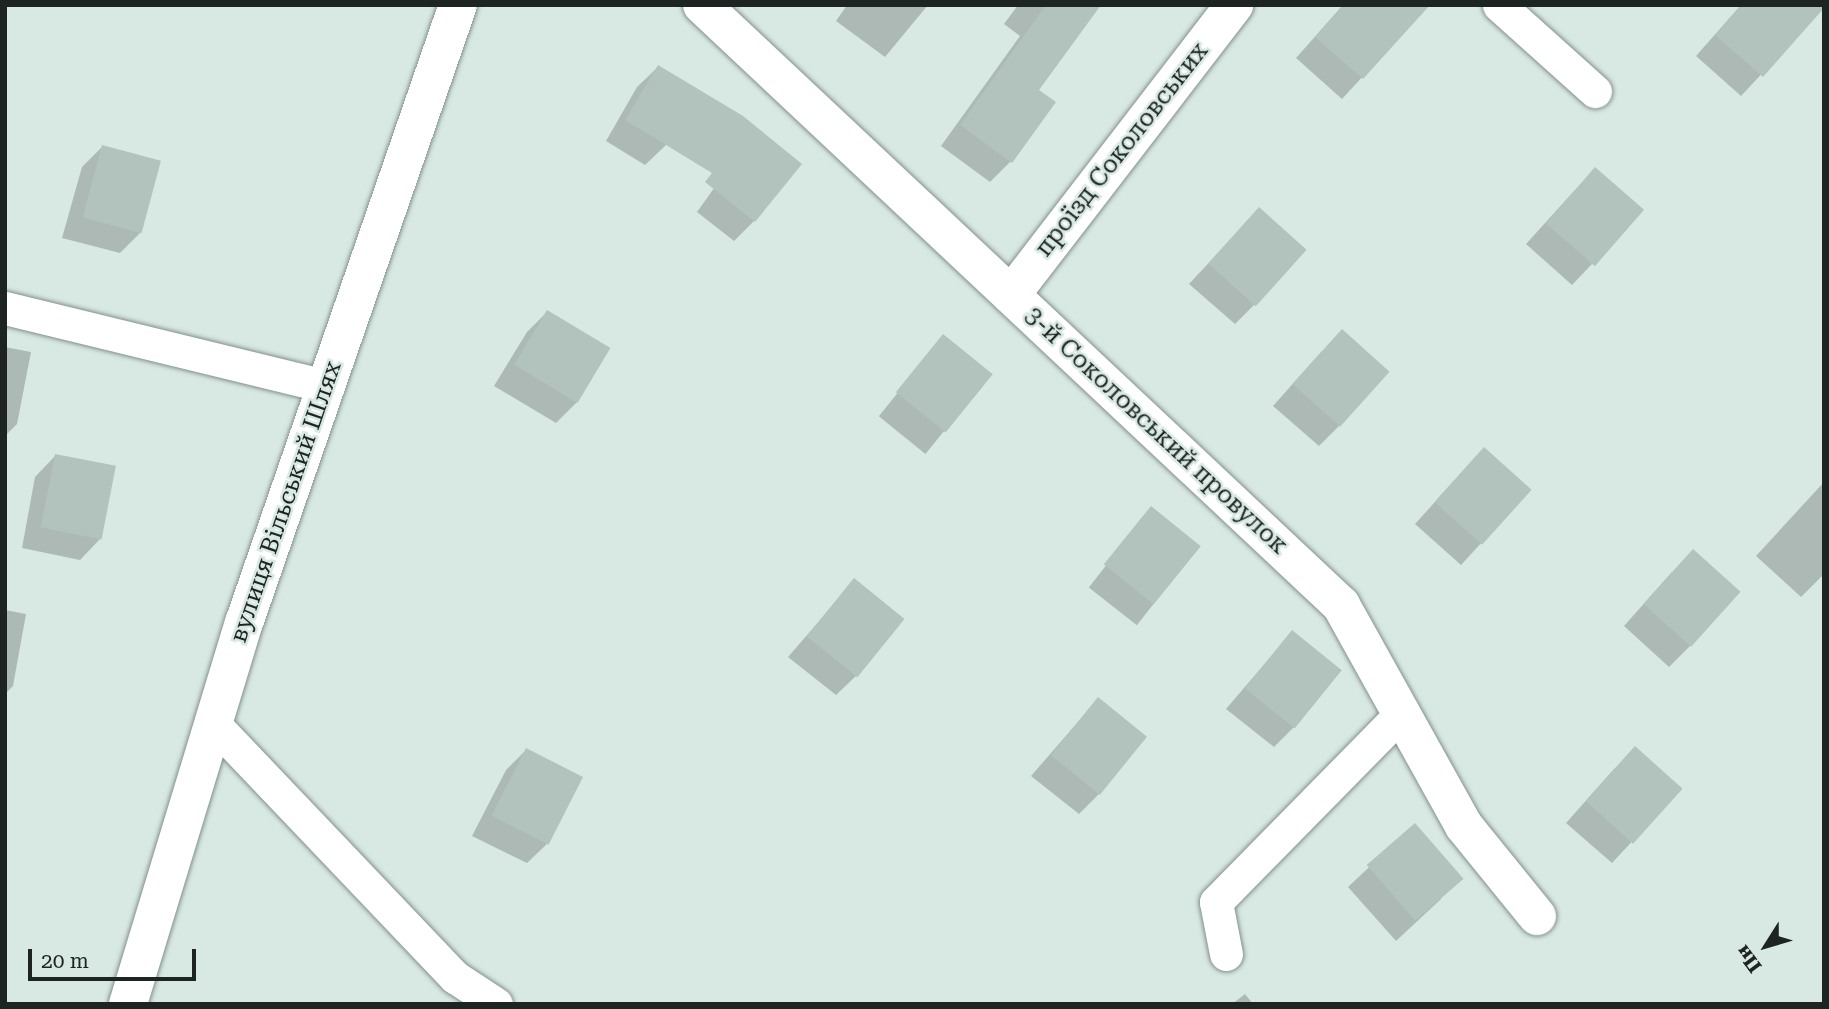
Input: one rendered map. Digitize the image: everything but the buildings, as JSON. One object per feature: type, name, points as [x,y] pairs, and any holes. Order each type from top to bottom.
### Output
[{"type":"street","name":"вулиця Вільський Шлях","points":[[128,1004],[211,721],[458,5]]},
{"type":"street","name":"3-й Соколовський провулок","points":[[702,5],[1341,605],[1464,826],[1537,916]]},
{"type":"street","name":"проїзд Соколовських","points":[[1011,295],[1234,5]]},
{"type":"lane","points":[[1499,5],[1595,91]]},
{"type":"lane","points":[[5,308],[326,386]]},
{"type":"lane","points":[[1226,954],[1216,902],[1402,713]]},
{"type":"lane","points":[[211,721],[445,968],[496,1004]]}]
